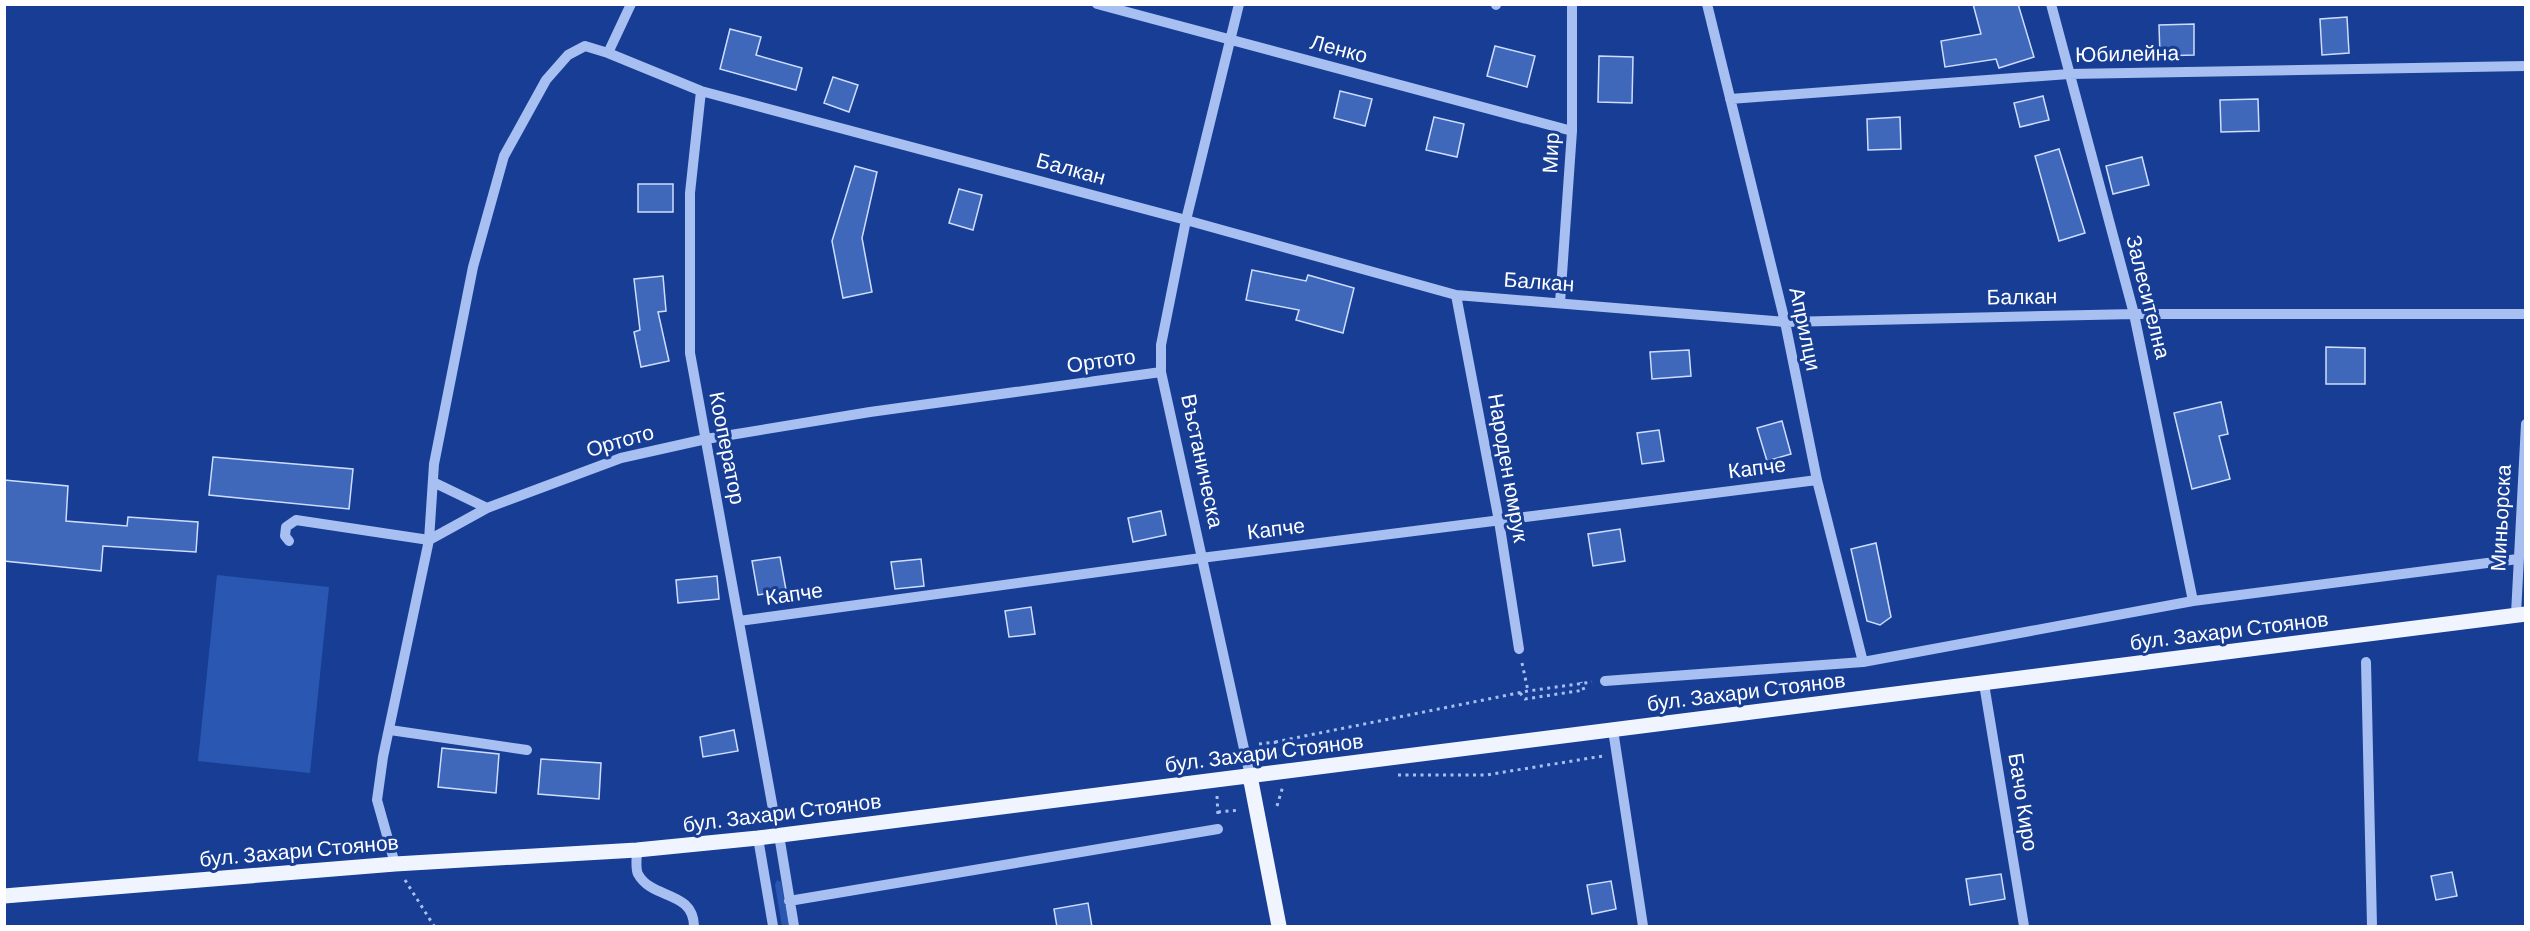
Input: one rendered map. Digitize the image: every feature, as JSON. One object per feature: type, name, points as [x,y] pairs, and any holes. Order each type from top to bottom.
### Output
[{"type":"main road","name":"бул. Захари Стоянов","points":[[4,896],[395,864],[636,850],[758,838],[2521,614]]},
{"type":"main road","name":"Въстаническа","points":[[1250,776],[1279,927]]},
{"type":"street","points":[[608,53],[631,4]]},
{"type":"street","name":"Ленко","points":[[1097,4],[1572,131]]},
{"type":"street","name":"Въстаническа","points":[[1239,4],[1228,40],[1185,220],[1161,345],[1161,372],[1250,776]]},
{"type":"street","name":"Мир","points":[[1560,303],[1572,131],[1572,4]]},
{"type":"street","name":"Априлци","points":[[1707,4],[1785,322],[1817,480],[1863,662]]},
{"type":"street","name":"Залесителна","points":[[2051,4],[2134,314],[2193,601]]},
{"type":"street","name":"Балкан","points":[[433,482],[434,464],[473,267],[504,156],[546,80],[568,55],[585,46],[608,53],[700,91],[1185,220],[1456,295],[1785,322],[2134,314],[2526,314]]},
{"type":"street","name":"Юбилейна","points":[[1730,99],[2069,74],[2526,66]]},
{"type":"street","name":"Кооператор","points":[[700,91],[690,193],[690,353],[773,809]]},
{"type":"street","name":"Народен юмрук","points":[[1456,295],[1499,521],[1519,649]]},
{"type":"street","name":"Ортото","points":[[429,540],[487,508],[621,458],[706,439],[870,412],[1161,372]]},
{"type":"street","name":"Миньорска","points":[[2521,614],[2518,559],[2526,424]]},
{"type":"street","name":"Капче","points":[[739,621],[1201,558],[1817,480]]},
{"type":"street","points":[[395,864],[377,800],[429,540],[433,482],[487,508]]},
{"type":"street","points":[[289,541],[285,536],[286,527],[296,520],[429,540]]},
{"type":"street","points":[[1605,681],[1863,662],[2193,601],[2518,559]]},
{"type":"street","points":[[2366,662],[2372,927]]},
{"type":"street","name":"Бачо Киро","points":[[1984,684],[2024,927]]},
{"type":"street","points":[[390,730],[527,750]]},
{"type":"street","points":[[1613,730],[1643,927]]},
{"type":"street","points":[[789,901],[1218,829]]},
{"type":"street","points":[[779,835],[794,927]]},
{"type":"street","points":[[758,838],[773,927]]},
{"type":"street","points":[[636,850],[637,872],[646,884],[684,902],[693,916],[694,927]]},
{"type":"path","points":[[1519,649],[1528,691]]},
{"type":"path","points":[[1275,742],[1528,691],[1581,682],[1605,681]]},
{"type":"path","points":[[1520,693],[1525,699],[1584,690],[1581,682]]},
{"type":"path","points":[[1393,776],[1486,775],[1591,758]]},
{"type":"path","points":[[1283,786],[1294,784]]},
{"type":"path","points":[[1218,812],[1240,810]]},
{"type":"path","points":[[395,864],[434,927]]},
{"type":"shaded area","points":[[217,575],[329,587],[310,773],[198,761]]},
{"type":"shaded area","points":[[777,880],[781,882],[789,926],[782,926],[775,885]]},
{"type":"building","points":[[1973,4],[2018,4],[2034,57],[1999,68],[1996,59],[1945,67],[1941,41],[1981,34]]},
{"type":"building","points":[[2347,17],[2349,53],[2322,55],[2320,19]]},
{"type":"building","points":[[2194,24],[2194,55],[2160,56],[2159,25]]},
{"type":"building","points":[[730,29],[761,37],[756,55],[802,68],[796,90],[720,69]]},
{"type":"building","points":[[1495,46],[1535,56],[1527,87],[1487,76]]},
{"type":"building","points":[[1599,56],[1633,57],[1632,103],[1598,102]]},
{"type":"building","points":[[833,77],[858,85],[849,112],[824,103]]},
{"type":"building","points":[[1340,91],[1372,99],[1365,126],[1334,118]]},
{"type":"building","points":[[2043,96],[2049,120],[2020,127],[2014,103]]},
{"type":"building","points":[[2258,99],[2259,131],[2221,132],[2220,100]]},
{"type":"building","points":[[1434,117],[1464,124],[1457,157],[1426,150]]},
{"type":"building","points":[[1900,117],[1901,149],[1868,150],[1867,119]]},
{"type":"building","points":[[2059,149],[2085,233],[2059,241],[2035,156]]},
{"type":"building","points":[[2142,157],[2149,185],[2113,194],[2106,166]]},
{"type":"building","points":[[855,166],[877,172],[862,238],[872,292],[843,298],[832,241]]},
{"type":"building","points":[[638,184],[673,184],[673,212],[638,212]]},
{"type":"building","points":[[959,189],[982,195],[973,230],[949,223]]},
{"type":"building","points":[[1252,270],[1306,281],[1308,275],[1354,288],[1343,333],[1296,320],[1299,310],[1246,300]]},
{"type":"building","points":[[663,276],[666,311],[658,312],[669,361],[641,367],[634,332],[640,330],[634,279]]},
{"type":"building","points":[[2326,347],[2365,348],[2365,384],[2326,384]]},
{"type":"building","points":[[1689,350],[1691,376],[1652,379],[1650,352]]},
{"type":"building","points":[[2221,402],[2228,434],[2219,436],[2230,479],[2192,489],[2174,413]]},
{"type":"building","points":[[1782,421],[1791,454],[1767,461],[1757,428]]},
{"type":"building","points":[[1659,430],[1664,461],[1642,464],[1637,433]]},
{"type":"building","points":[[213,457],[353,469],[349,509],[209,495]]},
{"type":"building","points":[[4,480],[68,486],[66,521],[127,526],[128,517],[198,522],[196,552],[103,546],[101,571],[4,561]]},
{"type":"building","points":[[1161,511],[1166,535],[1133,542],[1128,518]]},
{"type":"building","points":[[1620,529],[1625,561],[1593,566],[1588,534]]},
{"type":"building","points":[[1876,543],[1891,617],[1880,625],[1867,621],[1851,549]]},
{"type":"building","points":[[780,557],[786,590],[758,595],[752,561]]},
{"type":"building","points":[[921,559],[924,586],[895,589],[891,562]]},
{"type":"building","points":[[717,576],[719,599],[678,603],[676,580]]},
{"type":"building","points":[[1031,607],[1035,634],[1009,637],[1005,611]]},
{"type":"building","points":[[734,730],[738,751],[703,757],[700,737]]},
{"type":"building","points":[[442,748],[499,754],[496,793],[438,787]]},
{"type":"building","points":[[541,759],[601,763],[599,799],[538,794]]},
{"type":"building","points":[[2452,872],[2457,896],[2436,900],[2431,876]]},
{"type":"building","points":[[2001,874],[2005,899],[1970,905],[1966,879]]},
{"type":"building","points":[[1611,881],[1616,909],[1592,914],[1587,885]]},
{"type":"building","points":[[1088,903],[1092,927],[1057,927],[1054,909]]}]
